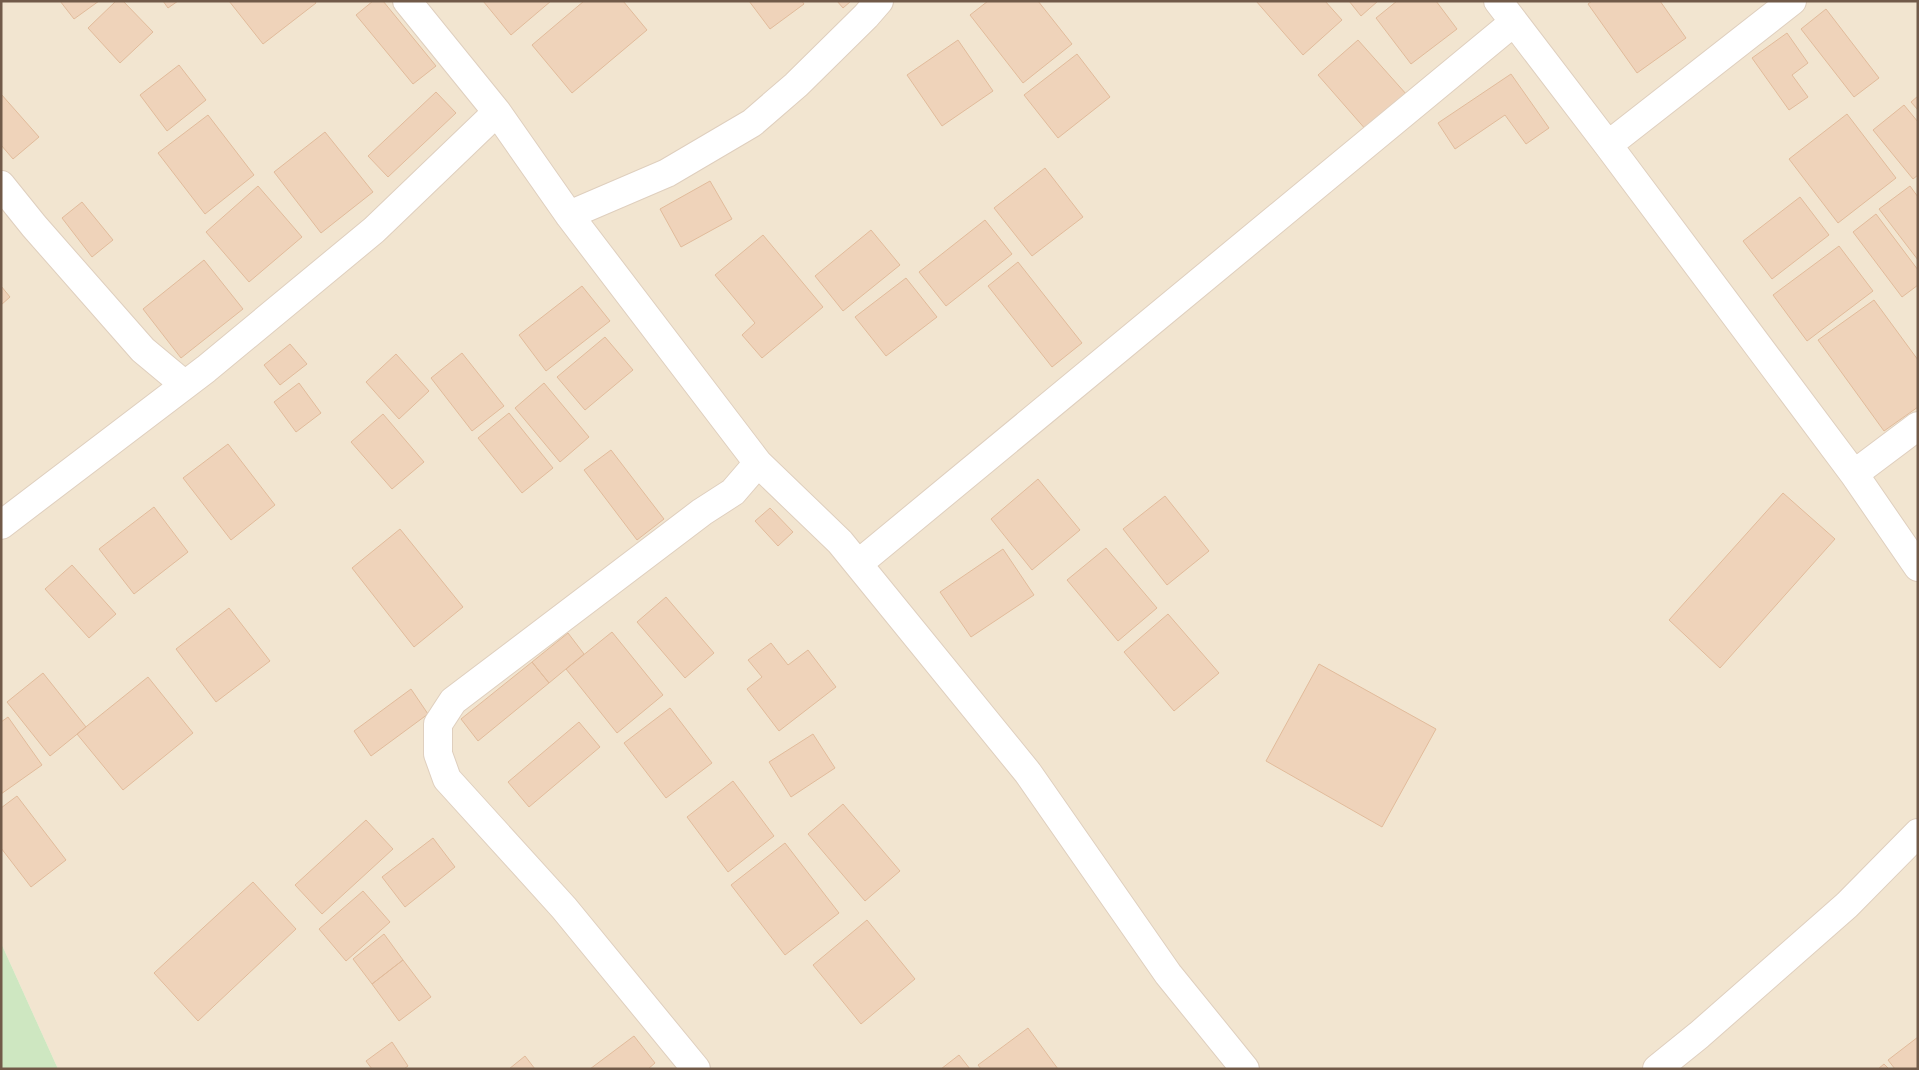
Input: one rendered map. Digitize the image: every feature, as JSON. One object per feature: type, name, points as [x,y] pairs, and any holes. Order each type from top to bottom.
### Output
[{"type":"street","points":[[407,1],[497,112],[569,215],[758,463],[840,542],[1028,772],[1168,974],[1245,1069]]},
{"type":"street","points":[[569,215],[667,173],[752,123],[796,85],[879,1]]},
{"type":"street","points":[[1608,145],[1792,1]]},
{"type":"street","points":[[858,564],[1506,12],[1854,474],[1918,567]]},
{"type":"street","points":[[1,525],[185,385],[374,230],[497,112]]},
{"type":"street","points":[[1,185],[34,226],[143,350],[185,385]]},
{"type":"street","points":[[1854,474],[1918,426]]},
{"type":"street","points":[[696,1069],[564,908],[447,779],[438,754],[438,724],[453,701],[702,512],[733,492],[758,463]]},
{"type":"street","points":[[1657,1069],[1699,1035],[1847,905],[1918,833]]},
{"type":"shaded area","points":[[1,1],[1918,1],[1918,1069],[58,1069],[1,943]]},
{"type":"green space","points":[[1,943],[58,1069],[1,1069]]},
{"type":"building","points":[[60,1],[99,1],[74,19]]},
{"type":"building","points":[[116,1],[123,1],[153,32],[120,63],[88,28]]},
{"type":"building","points":[[163,1],[178,1],[168,8]]},
{"type":"building","points":[[229,1],[315,1],[316,3],[263,44]]},
{"type":"building","points":[[373,1],[383,1],[436,66],[413,84],[356,15]]},
{"type":"building","points":[[483,1],[551,1],[511,35]]},
{"type":"building","points":[[584,1],[623,1],[647,30],[572,93],[532,45]]},
{"type":"building","points":[[749,1],[802,1],[804,4],[770,29]]},
{"type":"building","points":[[837,1],[851,1],[843,8]]},
{"type":"building","points":[[988,1],[1038,1],[1072,44],[1023,83],[970,15]]},
{"type":"building","points":[[1256,1],[1325,1],[1342,20],[1303,55]]},
{"type":"building","points":[[1349,1],[1378,1],[1361,16]]},
{"type":"building","points":[[1397,1],[1436,1],[1457,29],[1411,64],[1376,18]]},
{"type":"building","points":[[1592,1],[1660,1],[1686,38],[1637,73],[1588,4]]},
{"type":"building","points":[[1826,9],[1879,78],[1854,97],[1801,29]]},
{"type":"building","points":[[1787,33],[1808,63],[1792,75],[1808,97],[1789,110],[1752,58]]},
{"type":"building","points":[[958,40],[993,91],[942,126],[907,75]]},
{"type":"building","points":[[1358,40],[1407,95],[1367,131],[1318,75]]},
{"type":"building","points":[[1077,54],[1110,97],[1058,138],[1024,95]]},
{"type":"building","points":[[179,65],[206,100],[167,131],[140,95]]},
{"type":"building","points":[[1511,74],[1549,128],[1526,144],[1505,115],[1455,149],[1438,123]]},
{"type":"building","points":[[436,92],[456,113],[388,177],[368,156]]},
{"type":"building","points":[[1,94],[39,137],[13,159],[1,145]]},
{"type":"building","points":[[1918,96],[1918,110],[1911,102]]},
{"type":"building","points":[[1904,105],[1918,122],[1918,175],[1913,179],[1873,130]]},
{"type":"building","points":[[1847,114],[1896,178],[1838,223],[1789,159]]},
{"type":"building","points":[[208,115],[254,175],[205,214],[158,153]]},
{"type":"building","points":[[325,132],[373,192],[321,233],[274,172]]},
{"type":"building","points":[[1045,168],[1083,217],[1032,256],[994,208]]},
{"type":"building","points":[[710,181],[732,219],[681,247],[660,209]]},
{"type":"building","points":[[258,186],[302,237],[249,282],[206,232]]},
{"type":"building","points":[[1910,186],[1918,197],[1918,260],[1879,209]]},
{"type":"building","points":[[1800,197],[1829,235],[1772,279],[1743,241]]},
{"type":"building","points":[[82,202],[113,240],[92,257],[62,218]]},
{"type":"building","points":[[1876,214],[1918,270],[1918,285],[1902,297],[1853,232]]},
{"type":"building","points":[[985,220],[1012,254],[946,306],[919,272]]},
{"type":"building","points":[[871,230],[900,265],[843,311],[815,276]]},
{"type":"building","points":[[763,235],[823,307],[762,358],[742,335],[755,323],[715,275]]},
{"type":"building","points":[[1839,246],[1873,291],[1807,341],[1773,295]]},
{"type":"building","points":[[204,260],[243,309],[181,358],[143,309]]},
{"type":"building","points":[[1018,262],[1082,343],[1052,367],[988,286]]},
{"type":"building","points":[[906,278],[937,317],[886,356],[855,317]]},
{"type":"building","points":[[1,286],[10,297],[1,305]]},
{"type":"building","points":[[582,286],[610,321],[546,371],[519,335]]},
{"type":"building","points":[[1874,300],[1918,360],[1918,407],[1884,431],[1818,340]]},
{"type":"building","points":[[605,337],[633,370],[585,410],[557,377]]},
{"type":"building","points":[[290,344],[307,364],[280,385],[264,365]]},
{"type":"building","points":[[462,353],[504,406],[472,431],[431,378]]},
{"type":"building","points":[[396,354],[429,391],[399,419],[366,382]]},
{"type":"building","points":[[299,383],[321,413],[296,432],[274,402]]},
{"type":"building","points":[[544,383],[589,437],[560,462],[515,408]]},
{"type":"building","points":[[509,413],[553,468],[522,493],[478,438]]},
{"type":"building","points":[[383,414],[424,462],[392,489],[351,442]]},
{"type":"building","points":[[228,444],[275,505],[231,540],[183,478]]},
{"type":"building","points":[[611,450],[664,519],[637,540],[584,470]]},
{"type":"building","points":[[1038,479],[1080,530],[1032,570],[991,519]]},
{"type":"building","points":[[1783,493],[1835,539],[1720,668],[1669,620]]},
{"type":"building","points":[[1165,496],[1209,551],[1167,585],[1123,529]]},
{"type":"building","points":[[154,507],[188,552],[134,594],[99,549]]},
{"type":"building","points":[[770,508],[793,532],[778,546],[755,521]]},
{"type":"building","points":[[400,529],[463,607],[414,647],[352,568]]},
{"type":"building","points":[[1106,548],[1157,608],[1118,641],[1067,580]]},
{"type":"building","points":[[1003,549],[1034,595],[971,637],[940,592]]},
{"type":"building","points":[[72,565],[116,614],[89,638],[45,589]]},
{"type":"building","points":[[666,597],[714,653],[685,678],[637,622]]},
{"type":"building","points":[[229,608],[270,661],[216,702],[176,649]]},
{"type":"building","points":[[1168,614],[1219,673],[1174,711],[1124,652]]},
{"type":"building","points":[[612,632],[663,695],[617,733],[566,669]]},
{"type":"building","points":[[568,633],[584,654],[549,683],[532,662]]},
{"type":"building","points":[[771,643],[788,665],[808,650],[836,687],[779,731],[747,689],[762,677],[748,660]]},
{"type":"building","points":[[532,662],[549,683],[478,741],[461,719]]},
{"type":"building","points":[[1319,664],[1436,729],[1382,827],[1266,761]]},
{"type":"building","points":[[43,673],[86,727],[50,756],[7,702]]},
{"type":"building","points":[[148,677],[193,733],[123,790],[77,734]]},
{"type":"building","points":[[411,689],[428,714],[371,756],[354,731]]},
{"type":"building","points":[[670,708],[712,763],[666,798],[624,743]]},
{"type":"building","points":[[8,717],[42,765],[1,794],[1,722]]},
{"type":"building","points":[[579,722],[600,747],[529,807],[508,782]]},
{"type":"building","points":[[813,734],[835,768],[791,797],[769,762]]},
{"type":"building","points":[[733,781],[774,836],[728,872],[687,817]]},
{"type":"building","points":[[17,796],[66,860],[31,887],[1,848],[1,808]]},
{"type":"building","points":[[843,804],[900,871],[865,901],[808,834]]},
{"type":"building","points":[[366,820],[393,849],[322,914],[295,885]]},
{"type":"building","points":[[433,838],[455,867],[405,907],[382,877]]},
{"type":"building","points":[[785,843],[839,913],[785,955],[731,885]]},
{"type":"building","points":[[253,882],[296,929],[198,1021],[154,973]]},
{"type":"building","points":[[363,891],[390,922],[346,961],[319,929]]},
{"type":"building","points":[[867,920],[915,979],[861,1024],[813,965]]},
{"type":"building","points":[[384,934],[403,960],[372,984],[353,959]]},
{"type":"building","points":[[403,960],[431,997],[399,1021],[372,984]]},
{"type":"building","points":[[1028,1028],[1058,1069],[981,1069],[978,1065]]},
{"type":"building","points":[[634,1036],[655,1063],[648,1069],[590,1069]]},
{"type":"building","points":[[1918,1037],[1918,1069],[1895,1069],[1888,1060]]},
{"type":"building","points":[[392,1042],[408,1066],[404,1069],[372,1069],[366,1061]]},
{"type":"building","points":[[959,1055],[970,1069],[941,1069]]},
{"type":"building","points":[[525,1056],[535,1069],[509,1069]]},
{"type":"building","points":[[1884,1064],[1889,1069],[1878,1069]]}]
